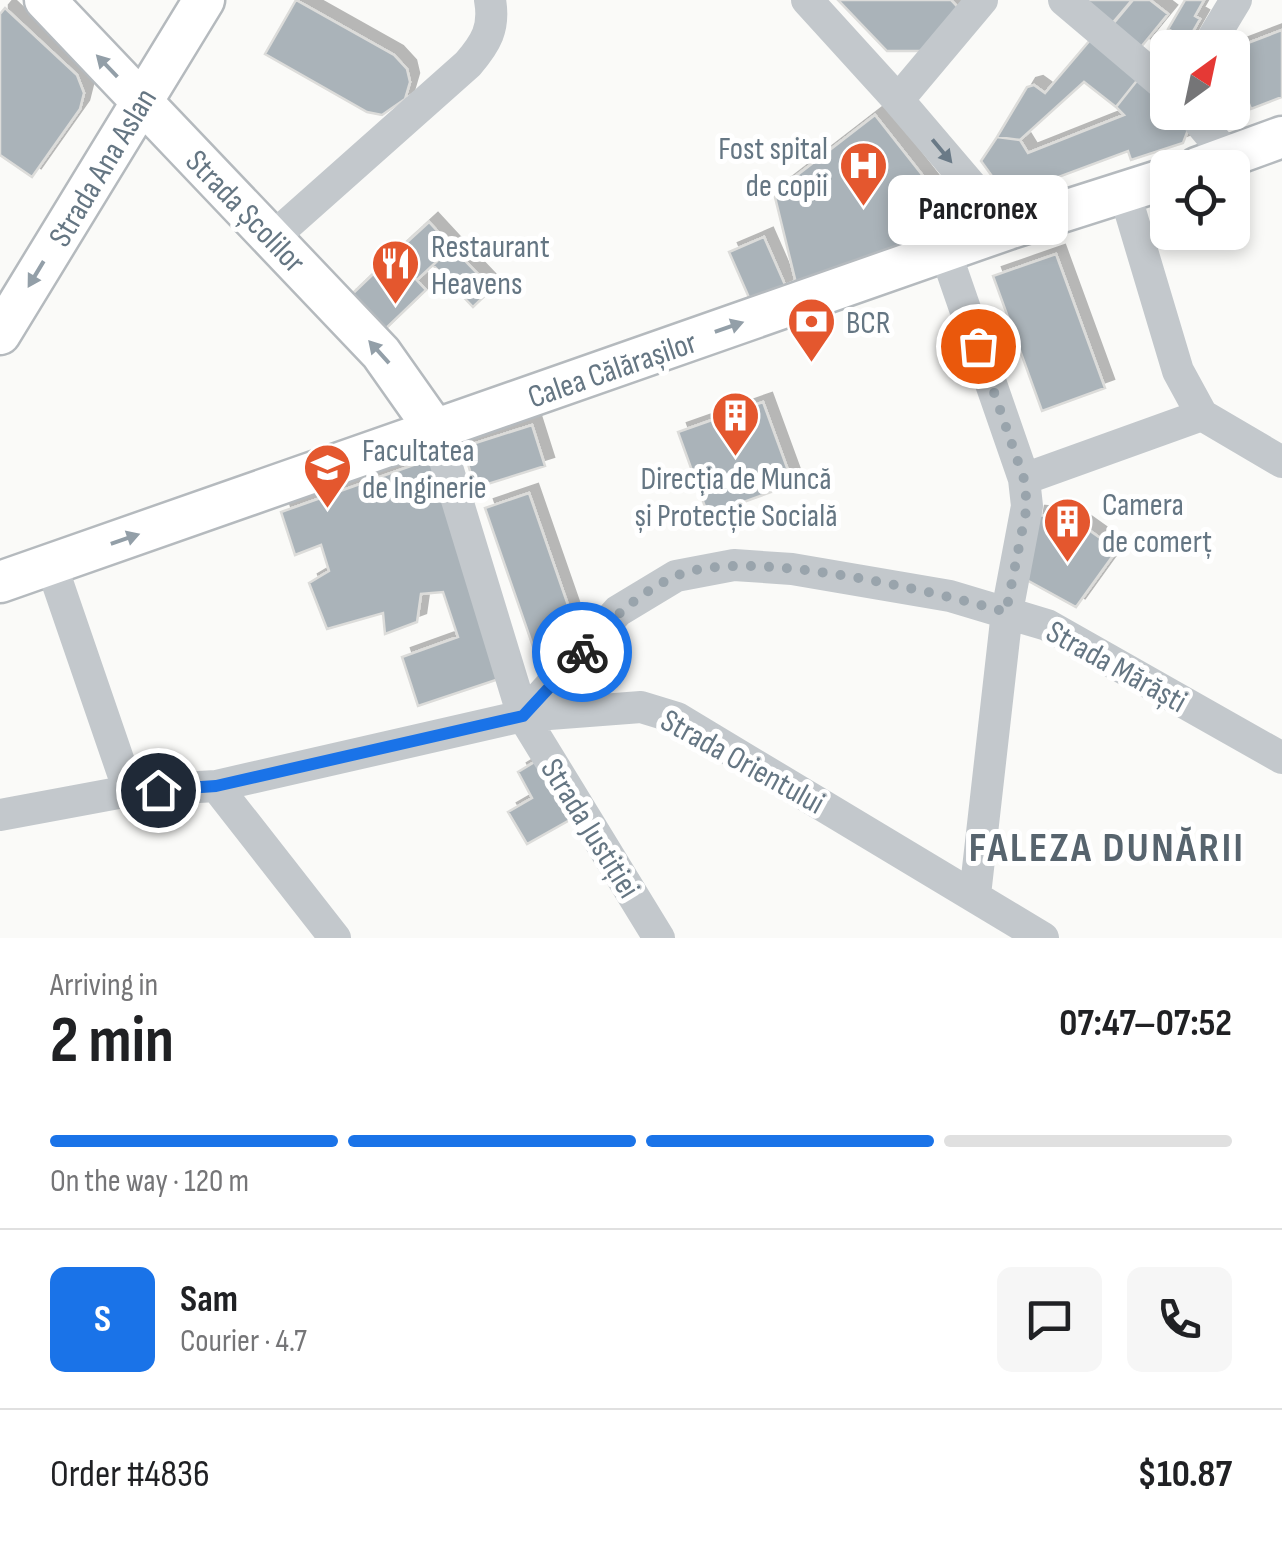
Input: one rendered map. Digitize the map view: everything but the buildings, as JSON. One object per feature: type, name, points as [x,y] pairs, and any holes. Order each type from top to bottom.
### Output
[{"type":"main road","name":"Strada Școlilor","points":[[45,0],[381,352],[436,431]]},
{"type":"main road","name":"Strada Ana Aslan","points":[[0,334],[204,0]]},
{"type":"main road","points":[[1246,150],[1282,137]]},
{"type":"main road","name":"Calea Călărașilor","points":[[0,582],[945,250],[1150,185]]},
{"type":"street","points":[[272,239],[468,64],[484,45],[494,20],[490,0]]},
{"type":"street","points":[[807,0],[1008,229]]},
{"type":"street","points":[[898,100],[982,0]]},
{"type":"street","points":[[1064,0],[1150,73]]},
{"type":"street","points":[[1218,30],[1236,0]]},
{"type":"street","points":[[1125,194],[1178,371],[1202,415],[1282,462]]},
{"type":"street","points":[[945,250],[1024,479],[1027,506],[1006,612],[976,895]]},
{"type":"street","points":[[1024,479],[1202,415]]},
{"type":"street","name":"Strada Justiției","points":[[436,431],[523,716],[659,938]]},
{"type":"street","points":[[51,564],[129,791]]},
{"type":"street","name":"Strada Mărăști","points":[[523,716],[618,611],[676,576],[734,565],[792,569],[950,596],[1006,612],[1060,632],[1282,758]]},
{"type":"street","name":"Strada Orientului","points":[[0,815],[129,791],[216,786],[523,716],[641,707],[658,710],[1043,938]]},
{"type":"street","points":[[216,786],[325,933]]},
{"type":"way so far","points":[[582,652],[618,611],[676,576],[734,565],[792,569],[887,585],[950,596],[1006,612],[1027,506],[1024,479],[978,346]]},
{"type":"place","name":"Fost spital de copii","points":[[863,208]]},
{"type":"place","name":"Restaurant Heavens","points":[[396,306]]},
{"type":"place","name":"Pancronex","points":[[978,346]]},
{"type":"place","name":"BCR","points":[[811,364]]},
{"type":"place","name":"Direcția de Muncă și Protecție Socială","points":[[736,458]]},
{"type":"place","name":"Facultatea de Inginerie","points":[[327,510]]},
{"type":"place","name":"Camera de comerț","points":[[1067,564]]},
{"type":"district","name":"FALEZA DUNĂRII","points":[[1107,846]]},
{"type":"route","points":[[158,790],[216,786],[523,716],[582,652]]}]
